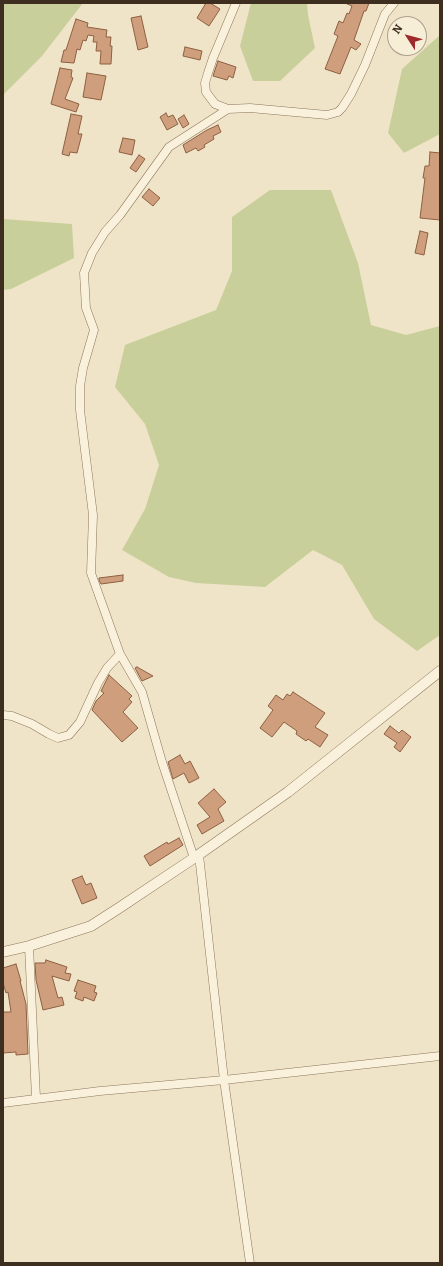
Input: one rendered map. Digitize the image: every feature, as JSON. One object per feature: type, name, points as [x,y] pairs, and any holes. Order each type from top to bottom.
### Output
[{"type":"street","points":[[236,3],[208,73],[206,92],[215,104],[228,109],[250,108],[327,115],[338,112],[352,94],[365,66],[385,14],[394,3]]},
{"type":"street","points":[[228,109],[169,147],[120,216],[105,232],[92,253],[84,273],[86,308],[94,330],[83,368],[80,386],[80,410],[93,515],[92,573],[120,654],[142,692],[162,762],[196,856],[224,1080],[250,1263]]},
{"type":"street","points":[[3,715],[12,716],[32,724],[58,738],[69,735],[80,722],[98,682],[107,668],[120,654]]},
{"type":"street","points":[[3,952],[29,946],[91,926],[288,792],[440,672]]},
{"type":"street","points":[[29,946],[36,1098]]},
{"type":"street","points":[[3,1103],[36,1098],[224,1080],[440,1056]]},
{"type":"green space","points":[[3,3],[83,3],[42,56],[3,95]]},
{"type":"green space","points":[[251,3],[307,3],[315,48],[280,81],[253,81],[240,46]]},
{"type":"green space","points":[[440,35],[440,134],[404,153],[388,133],[402,69],[417,56],[427,56],[427,47]]},
{"type":"green space","points":[[270,190],[331,190],[358,263],[371,325],[406,335],[440,326],[440,635],[417,651],[374,619],[342,565],[313,550],[265,587],[196,583],[169,577],[122,550],[145,509],[159,465],[145,424],[115,387],[125,345],[216,310],[232,271],[232,217]]},
{"type":"green space","points":[[3,219],[72,224],[74,258],[11,289],[3,290]]},
{"type":"building","points":[[206,3],[210,3],[220,9],[209,26],[197,18]]},
{"type":"building","points":[[345,3],[369,3],[366,11],[364,11],[354,40],[361,44],[356,50],[351,47],[340,74],[325,69],[338,36],[334,34],[339,21],[343,23],[352,6]]},
{"type":"building","points":[[141,16],[148,47],[138,50],[131,18]]},
{"type":"building","points":[[76,19],[88,23],[87,27],[107,30],[106,37],[111,37],[111,64],[100,64],[101,51],[96,51],[97,42],[93,42],[94,36],[88,35],[86,41],[83,40],[80,50],[77,49],[74,63],[61,62]]},
{"type":"building","points":[[185,47],[202,51],[200,60],[183,56]]},
{"type":"building","points":[[218,61],[236,67],[233,78],[229,76],[227,80],[213,76]]},
{"type":"building","points":[[60,68],[72,70],[71,77],[73,78],[65,99],[79,104],[76,112],[51,104]]},
{"type":"building","points":[[87,73],[106,76],[101,100],[83,97]]},
{"type":"building","points":[[166,113],[168,117],[173,115],[178,124],[167,130],[160,117]]},
{"type":"building","points":[[71,114],[82,116],[78,134],[82,134],[77,153],[70,152],[69,156],[62,154]]},
{"type":"building","points":[[184,115],[189,124],[183,128],[178,119]]},
{"type":"building","points":[[218,125],[221,132],[213,136],[214,139],[204,145],[205,147],[198,151],[196,148],[186,153],[183,145]]},
{"type":"building","points":[[123,138],[135,140],[132,155],[119,152]]},
{"type":"building","points":[[430,152],[440,153],[440,220],[420,218],[425,178],[423,178],[425,166],[429,166]]},
{"type":"building","points":[[139,155],[145,159],[136,172],[130,168]]},
{"type":"building","points":[[149,189],[160,198],[153,206],[142,197]]},
{"type":"building","points":[[420,231],[428,233],[424,255],[415,253]]},
{"type":"building","points":[[123,575],[123,581],[101,584],[99,580],[99,578]]},
{"type":"building","points":[[137,667],[153,676],[142,681],[135,668]]},
{"type":"building","points":[[109,675],[132,696],[129,699],[132,702],[123,712],[138,728],[122,742],[92,710],[96,701],[104,693],[101,691]]},
{"type":"building","points":[[293,692],[325,713],[315,727],[328,735],[320,747],[308,739],[306,741],[296,734],[297,731],[284,722],[272,737],[260,728],[273,710],[268,706],[276,695],[283,700],[287,694],[290,696]]},
{"type":"building","points":[[390,726],[399,733],[402,730],[411,737],[400,752],[394,747],[397,743],[384,734]]},
{"type":"building","points":[[180,755],[185,764],[190,761],[199,778],[189,783],[184,773],[173,779],[168,762]]},
{"type":"building","points":[[214,789],[226,802],[218,809],[224,821],[202,834],[197,825],[210,817],[198,803]]},
{"type":"building","points":[[179,838],[183,845],[150,866],[144,856],[167,842],[168,844]]},
{"type":"building","points":[[82,876],[86,885],[91,883],[97,898],[82,904],[72,880]]},
{"type":"building","points":[[46,960],[67,967],[65,973],[71,974],[69,981],[52,976],[58,998],[62,997],[64,1005],[43,1010],[36,980],[35,963],[45,963]]},
{"type":"building","points":[[16,964],[26,1004],[28,1054],[16,1055],[16,1052],[3,1053],[3,1012],[11,1012],[8,992],[6,993],[3,983],[3,968]]},
{"type":"building","points":[[78,980],[96,986],[94,992],[97,993],[94,1001],[84,997],[83,1001],[75,998],[77,992],[74,991]]}]
